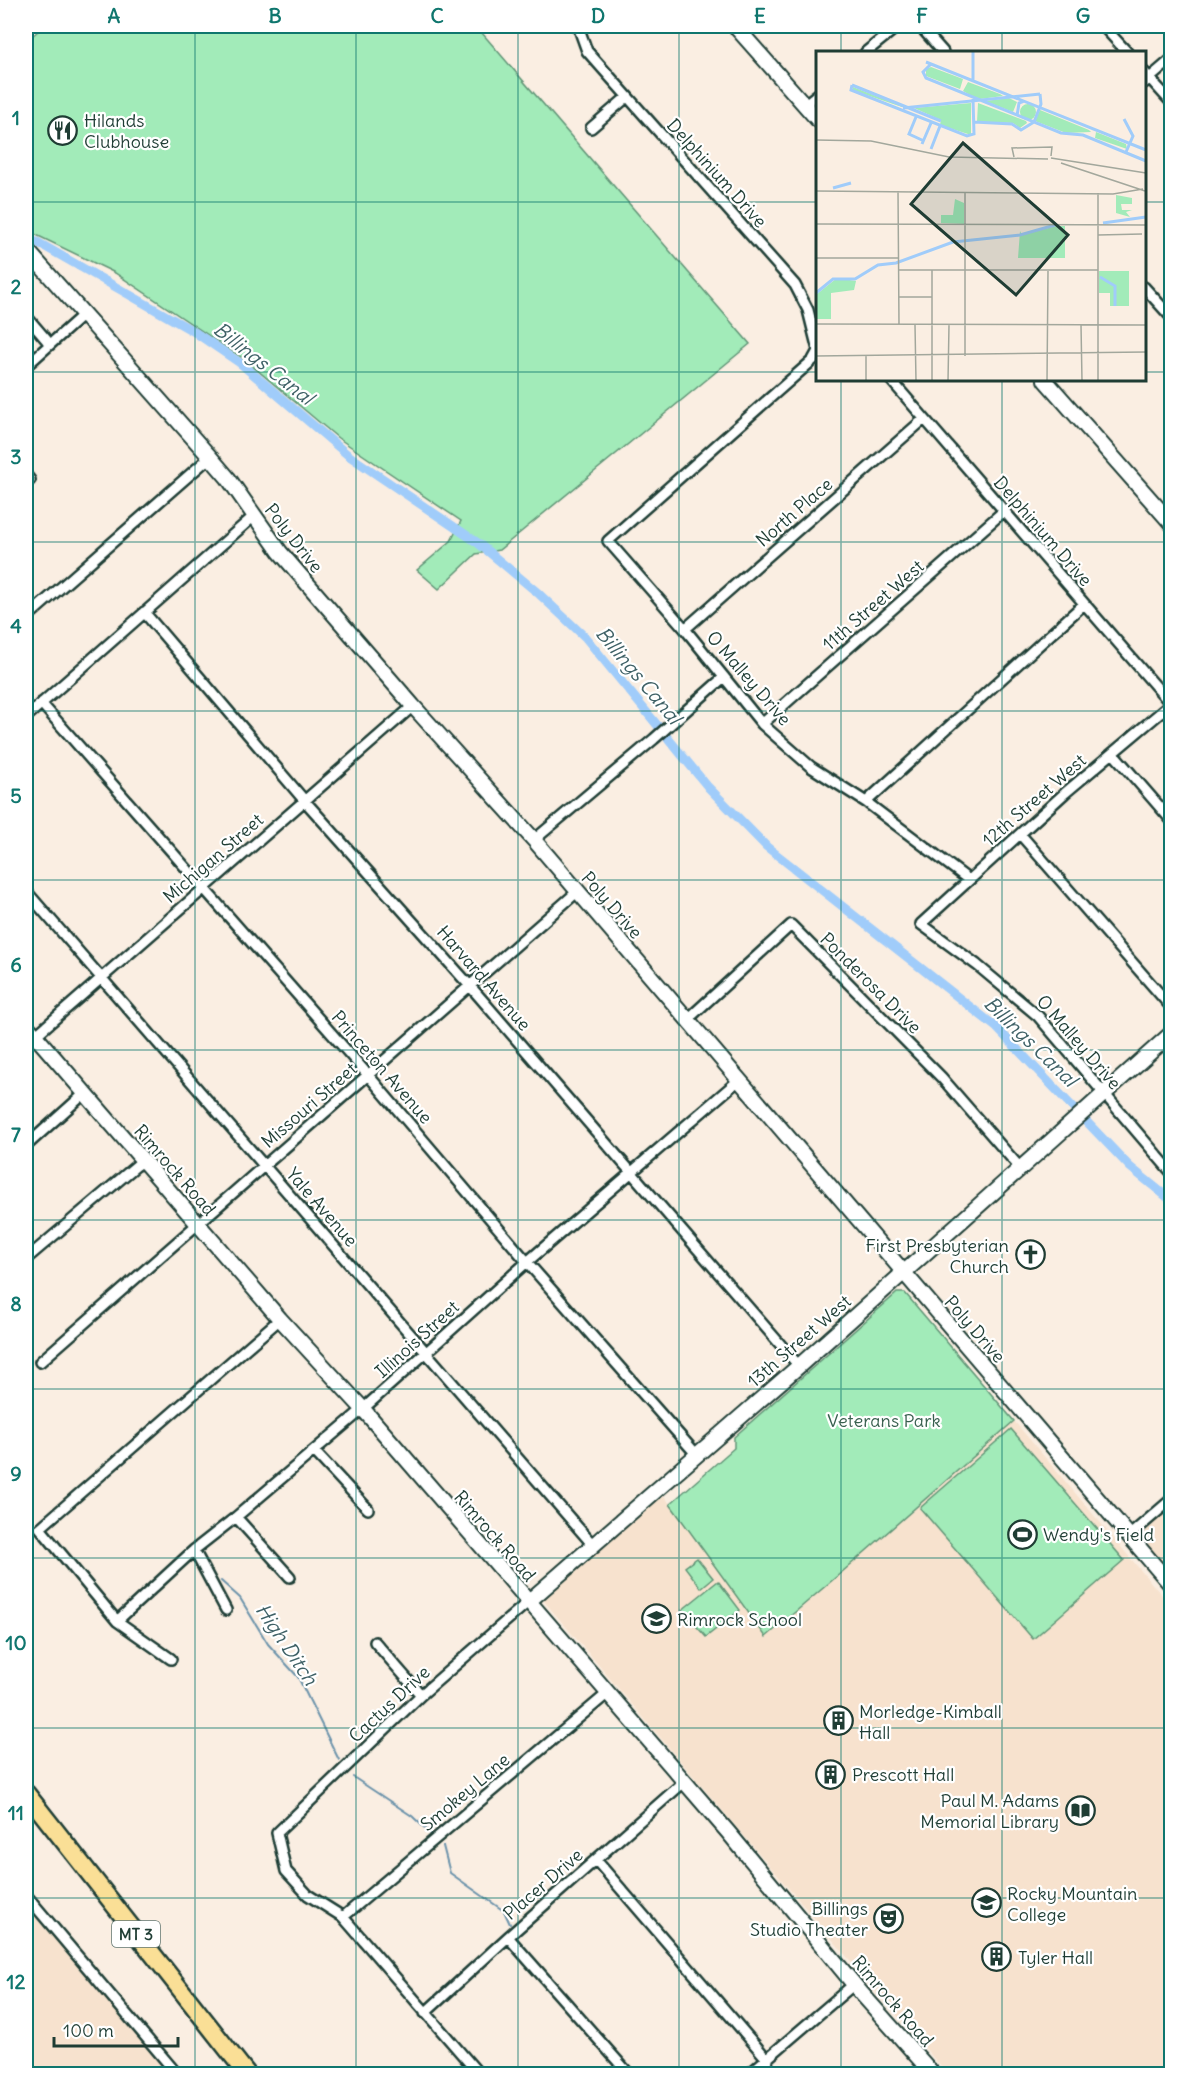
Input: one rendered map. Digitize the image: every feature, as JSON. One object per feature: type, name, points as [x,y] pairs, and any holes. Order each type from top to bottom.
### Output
[{"type":"highway","name":"MT 3","points":[[26,1793],[247,2074]]},
{"type":"street","name":"Delphinium Drive","points":[[578,26],[587,51],[795,285],[808,310],[816,342]]},
{"type":"street","points":[[735,26],[816,118]]},
{"type":"street","points":[[867,51],[898,26]]},
{"type":"street","points":[[920,26],[942,51]]},
{"type":"street","points":[[1103,26],[1126,51]]},
{"type":"street","points":[[1172,59],[1146,78],[1172,103]]},
{"type":"street","points":[[804,105],[816,96]]},
{"type":"street","points":[[591,128],[627,97]]},
{"type":"street","name":"Poly Drive","points":[[26,250],[210,457],[228,478],[253,517],[280,552],[413,706],[534,840],[1172,1586]]},
{"type":"street","points":[[1146,289],[1172,318]]},
{"type":"street","points":[[26,366],[83,315]]},
{"type":"street","points":[[26,316],[50,344]]},
{"type":"street","name":"O Malley Drive","points":[[816,354],[813,360],[608,541],[685,629],[762,723],[811,767],[866,802],[969,880]]},
{"type":"street","name":"Delphinium Drive","points":[[892,381],[1171,703]]},
{"type":"street","points":[[1046,381],[1172,524]]},
{"type":"street","name":"North Place","points":[[685,629],[924,419]]},
{"type":"street","points":[[26,618],[210,457]]},
{"type":"street","name":"11th Street West","points":[[762,723],[1005,510]]},
{"type":"street","points":[[26,717],[253,517]]},
{"type":"street","points":[[866,802],[1084,604]]},
{"type":"street","name":"Harvard Avenue","points":[[144,612],[304,800],[470,986],[799,1366]]},
{"type":"street","points":[[534,840],[668,728],[724,677]]},
{"type":"street","name":"Princeton Avenue","points":[[41,703],[368,1075],[527,1262],[697,1455]]},
{"type":"street","name":"12th Street West","points":[[921,924],[1020,834],[1171,703]]},
{"type":"street","name":"Michigan Street","points":[[28,1029],[100,977],[413,706]]},
{"type":"street","points":[[1113,753],[1172,821]]},
{"type":"street","points":[[1020,834],[1172,1008]]},
{"type":"street","name":"Yale Avenue","points":[[26,891],[593,1545]]},
{"type":"street","name":"Missouri Street","points":[[40,1362],[577,892]]},
{"type":"street","name":"O Malley Drive","points":[[921,924],[977,965],[1038,1016],[1172,1173]]},
{"type":"street","name":"Ponderosa Drive","points":[[687,1020],[791,926],[942,1078],[1021,1169]]},
{"type":"street","name":"Rimrock Road","points":[[28,1029],[280,1318],[363,1409],[608,1692],[929,2073]]},
{"type":"street","name":"13th Street West","points":[[528,1602],[799,1366],[1172,1033]]},
{"type":"street","name":"Illinois Street","points":[[117,1621],[194,1550],[427,1354],[527,1262],[739,1080]]},
{"type":"street","points":[[26,1146],[85,1093]]},
{"type":"street","points":[[26,1258],[142,1160]]},
{"type":"street","points":[[171,1659],[117,1621],[40,1528],[280,1318]]},
{"type":"street","points":[[314,1451],[368,1509]]},
{"type":"street","points":[[1129,1536],[1172,1498]]},
{"type":"street","points":[[236,1517],[290,1576]]},
{"type":"street","points":[[194,1550],[226,1610]]},
{"type":"street","name":"Cactus Drive","points":[[343,1917],[308,1895],[286,1871],[277,1833],[421,1695],[528,1602]]},
{"type":"street","points":[[375,1642],[421,1695]]},
{"type":"street","name":"Smokey Lane","points":[[343,1917],[608,1692]]},
{"type":"street","name":"Placer Drive","points":[[425,2013],[685,1782]]},
{"type":"street","points":[[596,1860],[768,2060]]},
{"type":"street","points":[[26,1895],[177,2074]]},
{"type":"street","points":[[343,1917],[479,2074]]},
{"type":"street","points":[[508,1937],[630,2074]]},
{"type":"street","points":[[749,2074],[854,1985]]},
{"type":"shaded area","name":"Rocky Mountain College","points":[[1014,1421],[1171,1606],[1171,2074],[947,2074],[543,1600],[662,1493],[767,1637]]},
{"type":"shaded area","points":[[1171,1499],[1171,1585],[1129,1536]]},
{"type":"shaded area","points":[[26,1902],[171,2074],[26,2074]]},
{"type":"green space","points":[[44,26],[476,26],[750,344],[499,550],[476,554],[439,589],[417,570],[451,541],[461,521],[338,438],[244,359],[115,273],[26,230],[26,41]]},
{"type":"green space","name":"Veterans Park","points":[[897,1293],[905,1293],[1014,1421],[766,1637],[670,1504],[734,1448],[734,1437]]},
{"type":"green space","name":"Wendy's Field","points":[[1011,1429],[1124,1560],[1033,1639],[920,1508]]},
{"type":"green space","points":[[697,1558],[713,1578],[701,1588],[685,1567]]},
{"type":"green space","points":[[718,1581],[740,1610],[706,1637],[682,1610]]},
{"type":"waterway","name":"Billings Canal","points":[[26,241],[37,242],[193,331],[240,363],[348,455],[478,543],[538,593],[585,637],[708,787],[767,847],[996,1027],[1130,1167],[1172,1201]]},
{"type":"waterway","name":"High Ditch","points":[[221,1581],[240,1598],[268,1644],[298,1677],[339,1760]]},
{"type":"waterway","name":"High Ditch","points":[[353,1777],[412,1816],[431,1834]]},
{"type":"waterway","name":"High Ditch","points":[[443,1846],[450,1873],[504,1911],[510,1924]]},
{"type":"place","name":"Hilands Clubhouse","points":[[63,130]]},
{"type":"place","name":"First Presbyterian Church","points":[[1030,1255]]},
{"type":"place","name":"Wendy's Field","points":[[1022,1534]]},
{"type":"place","name":"Rimrock School","points":[[656,1619]]},
{"type":"place","name":"Morledge-Kimball Hall","points":[[838,1721]]},
{"type":"place","name":"Prescott Hall","points":[[831,1774]]},
{"type":"place","name":"Paul M. Adams Memorial Library","points":[[1080,1810]]},
{"type":"place","name":"Rocky Mountain College","points":[[986,1903]]},
{"type":"place","name":"Billings Studio Theater","points":[[889,1918]]},
{"type":"place","name":"Tyler Hall","points":[[997,1957]]}]
